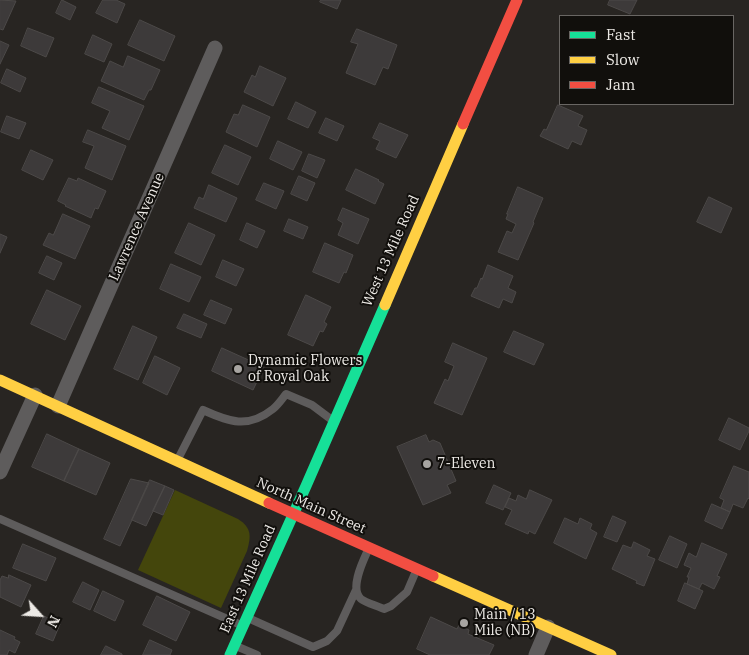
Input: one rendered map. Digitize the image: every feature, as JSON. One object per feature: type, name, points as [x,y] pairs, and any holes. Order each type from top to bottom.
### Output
[{"type":"main road","name":"West 13 Mile Road","points":[[293,515],[517,0]]},
{"type":"main road","name":"North Main Street","points":[[0,380],[293,515],[611,655]]},
{"type":"main road","name":"East 13 Mile Road","points":[[232,650],[293,515]]},
{"type":"street","name":"Lawrence Avenue","points":[[58,406],[215,48]]},
{"type":"street","points":[[0,472],[35,395]]},
{"type":"street","points":[[536,655],[548,627]]},
{"type":"lane","points":[[176,461],[203,410],[220,418],[242,422],[255,420],[274,409],[286,394],[312,406],[334,421]]},
{"type":"lane","points":[[0,519],[245,622],[314,647],[327,642],[337,631],[356,590],[359,570],[368,548]]},
{"type":"lane","points":[[356,590],[361,599],[384,609],[391,606],[407,592],[416,569]]},
{"type":"lane","points":[[310,655],[314,647]]},
{"type":"lane","points":[[232,650],[257,655]]},
{"type":"shaded area","points":[[175,490],[238,519],[248,529],[250,537],[247,551],[221,608],[138,570]]},
{"type":"building","points":[[0,0],[16,1],[3,30],[0,29]]},
{"type":"building","points":[[62,0],[76,7],[70,20],[56,13]]},
{"type":"building","points":[[103,0],[116,0],[125,4],[117,23],[96,13]]},
{"type":"building","points":[[321,0],[341,0],[337,9],[320,2]]},
{"type":"building","points":[[610,0],[637,0],[630,14],[608,5]]},
{"type":"building","points":[[140,20],[175,36],[164,61],[128,45]]},
{"type":"building","points":[[28,28],[54,38],[46,57],[21,46]]},
{"type":"building","points":[[357,29],[397,45],[388,69],[383,67],[375,85],[346,73],[358,44],[351,42]]},
{"type":"building","points":[[93,35],[112,44],[104,62],[85,54]]},
{"type":"building","points":[[0,41],[9,45],[0,64]]},
{"type":"building","points":[[128,56],[160,70],[144,100],[101,81],[110,61],[123,67]]},
{"type":"building","points":[[260,66],[286,78],[273,106],[244,92],[252,75],[255,77]]},
{"type":"building","points":[[7,69],[26,78],[20,92],[1,83]]},
{"type":"building","points":[[99,87],[144,106],[129,140],[102,128],[110,111],[92,103]]},
{"type":"building","points":[[296,102],[316,112],[308,128],[288,119]]},
{"type":"building","points":[[243,105],[270,117],[257,147],[226,132],[234,114],[238,115]]},
{"type":"building","points":[[558,105],[583,116],[578,126],[587,130],[581,145],[572,141],[568,149],[540,136],[544,129],[546,130]]},
{"type":"building","points":[[7,116],[26,123],[19,139],[1,132]]},
{"type":"building","points":[[326,118],[344,126],[337,141],[319,133]]},
{"type":"building","points":[[380,123],[408,135],[396,158],[376,149],[380,141],[373,138]]},
{"type":"building","points":[[88,130],[126,146],[112,180],[85,168],[94,146],[83,142]]},
{"type":"building","points":[[278,141],[302,152],[293,170],[270,159]]},
{"type":"building","points":[[225,145],[251,157],[238,185],[212,173]]},
{"type":"building","points":[[31,150],[53,160],[43,180],[22,170]]},
{"type":"building","points":[[309,154],[325,160],[317,178],[302,171]]},
{"type":"building","points":[[356,169],[384,184],[375,204],[346,190]]},
{"type":"building","points":[[299,176],[315,183],[307,201],[291,194]]},
{"type":"building","points":[[69,178],[77,181],[78,178],[106,191],[98,209],[95,208],[91,218],[58,201]]},
{"type":"building","points":[[264,183],[284,191],[276,209],[256,200]]},
{"type":"building","points":[[209,185],[237,198],[226,222],[194,208],[199,197],[203,199]]},
{"type":"building","points":[[518,187],[543,198],[518,260],[498,252],[507,231],[512,233],[516,224],[506,219]]},
{"type":"building","points":[[709,197],[732,208],[721,233],[697,222]]},
{"type":"building","points":[[343,208],[369,219],[358,244],[338,235],[343,223],[338,220]]},
{"type":"building","points":[[63,214],[90,226],[75,259],[43,245],[49,233],[53,235]]},
{"type":"building","points":[[289,219],[308,227],[303,239],[284,231]]},
{"type":"building","points":[[189,223],[215,235],[201,265],[175,253]]},
{"type":"building","points":[[247,223],[265,231],[257,248],[240,240]]},
{"type":"building","points":[[0,234],[7,237],[0,253]]},
{"type":"building","points":[[325,243],[353,255],[346,273],[344,272],[339,283],[313,272]]},
{"type":"building","points":[[47,256],[62,263],[54,280],[39,273]]},
{"type":"building","points":[[223,260],[244,269],[236,286],[216,277]]},
{"type":"building","points":[[171,264],[201,277],[189,302],[160,289]]},
{"type":"building","points":[[488,265],[513,276],[508,288],[516,292],[512,303],[503,299],[499,308],[471,296]]},
{"type":"building","points":[[47,290],[81,306],[65,340],[31,324]]},
{"type":"building","points":[[306,295],[331,307],[324,322],[327,324],[323,332],[320,331],[313,346],[288,335]]},
{"type":"building","points":[[211,300],[232,309],[225,324],[204,315]]},
{"type":"building","points":[[184,314],[207,324],[201,338],[177,328]]},
{"type":"building","points":[[133,326],[157,337],[138,380],[114,369]]},
{"type":"building","points":[[514,331],[544,344],[534,365],[504,352]]},
{"type":"building","points":[[453,343],[487,358],[462,415],[434,403],[445,379],[448,381],[454,366],[445,362]]},
{"type":"building","name":"Dynamic Flowers of Royal Oak","points":[[222,348],[264,367],[253,390],[212,371]]},
{"type":"building","points":[[155,356],[180,368],[167,395],[143,383]]},
{"type":"building","points":[[729,418],[749,428],[740,450],[719,440]]},
{"type":"building","points":[[47,434],[79,449],[64,481],[32,467]]},
{"type":"building","name":"7-Eleven","points":[[426,435],[429,442],[433,440],[440,443],[456,481],[447,485],[451,493],[423,505],[397,447]]},
{"type":"building","points":[[79,449],[110,463],[96,495],[64,481]]},
{"type":"building","points":[[734,466],[749,472],[749,499],[743,508],[733,504],[730,512],[721,508],[724,500],[720,498]]},
{"type":"building","points":[[131,479],[149,483],[120,546],[104,539]]},
{"type":"building","points":[[150,480],[165,486],[146,526],[132,520]]},
{"type":"building","points":[[494,485],[511,493],[503,510],[486,503]]},
{"type":"building","points":[[165,486],[174,490],[163,515],[153,511]]},
{"type":"building","points":[[530,490],[552,500],[535,534],[529,531],[528,534],[505,524],[512,510],[505,507],[509,498],[516,501],[518,495],[526,499]]},
{"type":"building","points":[[712,504],[730,512],[722,529],[705,521]]},
{"type":"building","points":[[613,516],[626,522],[617,542],[604,537]]},
{"type":"building","points":[[565,518],[578,524],[580,518],[592,524],[590,529],[597,533],[586,559],[554,543]]},
{"type":"building","points":[[670,536],[687,544],[677,568],[659,560]]},
{"type":"building","points":[[634,542],[650,550],[647,556],[655,559],[644,586],[612,569],[623,545],[631,548]]},
{"type":"building","points":[[702,543],[727,554],[717,576],[720,577],[714,589],[702,583],[699,589],[687,584],[689,577],[687,577],[691,568],[684,565],[689,553],[696,557]]},
{"type":"building","points":[[23,544],[56,558],[46,581],[13,568]]},
{"type":"building","points":[[9,575],[31,585],[21,607],[0,597],[0,580],[2,576],[8,578]]},
{"type":"building","points":[[83,582],[99,590],[90,610],[73,602]]},
{"type":"building","points":[[685,583],[703,591],[695,609],[678,601]]},
{"type":"building","points":[[103,591],[124,601],[115,621],[94,611]]},
{"type":"building","points":[[157,596],[190,612],[176,641],[143,625]]},
{"type":"building","points":[[44,616],[60,624],[53,641],[36,634]]},
{"type":"building","points":[[431,617],[457,629],[459,625],[469,630],[468,634],[494,645],[489,655],[430,655],[417,649]]},
{"type":"building","points":[[0,630],[15,637],[14,639],[20,642],[15,653],[9,650],[7,655],[0,655]]},
{"type":"building","points":[[150,640],[172,650],[170,655],[143,655]]},
{"type":"building","points":[[106,646],[122,654],[122,655],[101,655]]},
{"type":"traffic: fast","points":[[230,655],[385,305]]},
{"type":"traffic: slow","points":[[385,305],[463,124]]},
{"type":"traffic: slow","points":[[0,380],[269,503]]},
{"type":"traffic: slow","points":[[433,576],[611,655]]},
{"type":"traffic: jam","points":[[463,124],[517,0]]},
{"type":"traffic: jam","points":[[269,503],[433,576]]},
{"type":"place","name":"Dynamic Flowers of Royal Oak","points":[[238,369]]},
{"type":"place","name":"7-Eleven","points":[[427,464]]},
{"type":"place","name":"Main / 13 Mile (NB)","points":[[464,623]]}]
